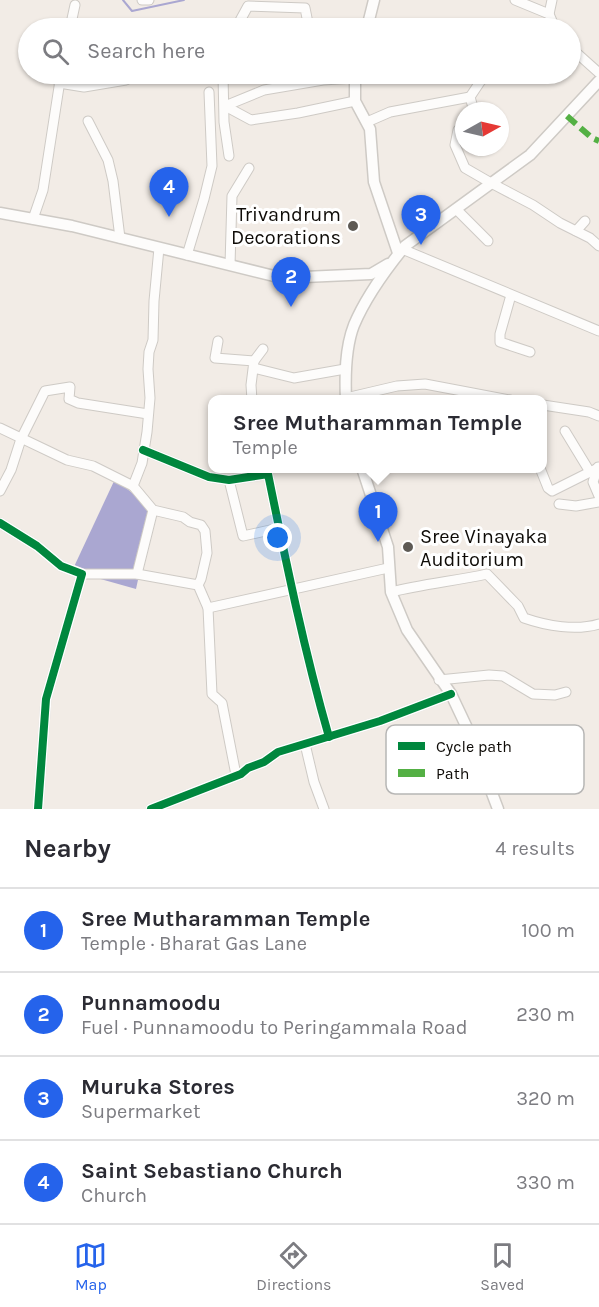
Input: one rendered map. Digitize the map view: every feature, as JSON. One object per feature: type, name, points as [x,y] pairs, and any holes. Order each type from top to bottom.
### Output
[{"type":"main road","points":[[370,18],[374,0]]},
{"type":"main road","points":[[346,395],[345,369],[354,326],[389,264],[400,251],[530,155],[599,81]]},
{"type":"main road","points":[[355,84],[355,101],[370,129],[375,182],[393,242],[400,251]]},
{"type":"main road","points":[[0,213],[120,238],[282,278],[371,274],[389,264]]},
{"type":"main road","points":[[364,473],[388,547],[391,592],[407,630],[439,680],[451,694],[466,725]]},
{"type":"main road","points":[[492,794],[498,809]]},
{"type":"street","points":[[142,0],[149,0]]},
{"type":"street","points":[[515,0],[549,14]]},
{"type":"street","points":[[551,18],[549,14],[552,0]]},
{"type":"street","points":[[72,18],[75,5]]},
{"type":"street","points":[[242,18],[248,6],[306,8],[308,18]]},
{"type":"street","points":[[581,57],[599,73]]},
{"type":"street","points":[[33,219],[43,190],[59,84]]},
{"type":"street","points":[[76,84],[84,87],[102,84]]},
{"type":"street","points":[[224,84],[224,122],[229,156]]},
{"type":"street","points":[[225,106],[264,90],[299,84]]},
{"type":"street","points":[[367,122],[390,112],[470,98],[479,84]]},
{"type":"street","points":[[187,255],[212,166],[209,92]]},
{"type":"street","points":[[470,98],[471,102]]},
{"type":"street","points":[[225,106],[251,120],[355,101]]},
{"type":"street","points":[[88,121],[108,160],[120,238]]},
{"type":"street","points":[[460,156],[465,168],[534,205],[560,223],[590,238],[599,246]]},
{"type":"street","points":[[230,265],[232,196],[249,168]]},
{"type":"street","points":[[456,209],[488,241]]},
{"type":"street","points":[[576,231],[585,221]]},
{"type":"street","points":[[133,486],[142,463],[150,398],[149,352],[153,339],[159,248]]},
{"type":"street","points":[[400,251],[599,331]]},
{"type":"street","points":[[511,295],[500,334],[500,342],[530,352]]},
{"type":"street","points":[[218,341],[215,358],[254,365],[294,378],[345,369]]},
{"type":"street","points":[[252,395],[254,365],[263,349]]},
{"type":"street","points":[[362,395],[397,386],[424,384],[470,395]]},
{"type":"street","points":[[0,491],[11,470],[21,439],[45,392],[70,387],[69,399],[78,404],[148,414]]},
{"type":"street","points":[[547,406],[589,412],[599,416]]},
{"type":"street","points":[[0,428],[67,460],[93,466],[133,486],[153,510],[183,517],[201,525],[205,531],[207,553],[198,585]]},
{"type":"street","points":[[559,504],[576,506],[598,500],[593,482],[595,468],[565,431]]},
{"type":"street","points":[[143,450],[198,473],[229,480],[259,473]]},
{"type":"street","points":[[542,473],[548,488],[552,491],[595,468]]},
{"type":"street","points":[[267,473],[292,590],[329,736]]},
{"type":"street","points":[[229,480],[243,536],[279,528]]},
{"type":"street","points":[[136,574],[153,510]]},
{"type":"street","points":[[0,523],[38,546],[61,566],[82,574],[136,574],[198,585]]},
{"type":"street","points":[[208,608],[388,568]]},
{"type":"street","points":[[38,809],[46,699],[82,574]]},
{"type":"street","points":[[391,592],[417,585],[444,583],[487,574],[518,606],[524,618],[538,623],[585,628],[599,624]]},
{"type":"street","points":[[198,585],[208,608],[212,694],[222,703],[237,775]]},
{"type":"street","points":[[439,680],[489,675],[503,676],[533,694],[566,692]]},
{"type":"street","points":[[151,809],[237,775],[264,762],[278,752],[380,721],[451,694]]},
{"type":"street","points":[[305,744],[314,782],[324,809]]},
{"type":"water","points":[[115,479],[153,510],[136,589],[72,571]]},
{"type":"waterway","points":[[123,0],[132,11],[184,0]]},
{"type":"marked path","points":[[567,116],[592,138],[599,141]]},
{"type":"cycle path","points":[[143,450],[209,477],[229,480],[268,474],[303,639],[329,737]]},
{"type":"cycle path","points":[[0,523],[37,546],[61,566],[82,574],[46,699],[38,809]]},
{"type":"cycle path","points":[[151,809],[241,774],[278,752],[380,721],[451,694]]},
{"type":"place","name":"Saint Sebastiano Church","points":[[169,217]]},
{"type":"place","name":"Trivandrum Decorations","points":[[353,226]]},
{"type":"place","name":"Muruka Stores","points":[[421,245]]},
{"type":"place","name":"Punnamoodu","points":[[291,307]]},
{"type":"place","name":"Sree Mutharamman Temple","points":[[378,542]]},
{"type":"place","name":"Sree Vinayaka Auditorium","points":[[408,547]]}]
